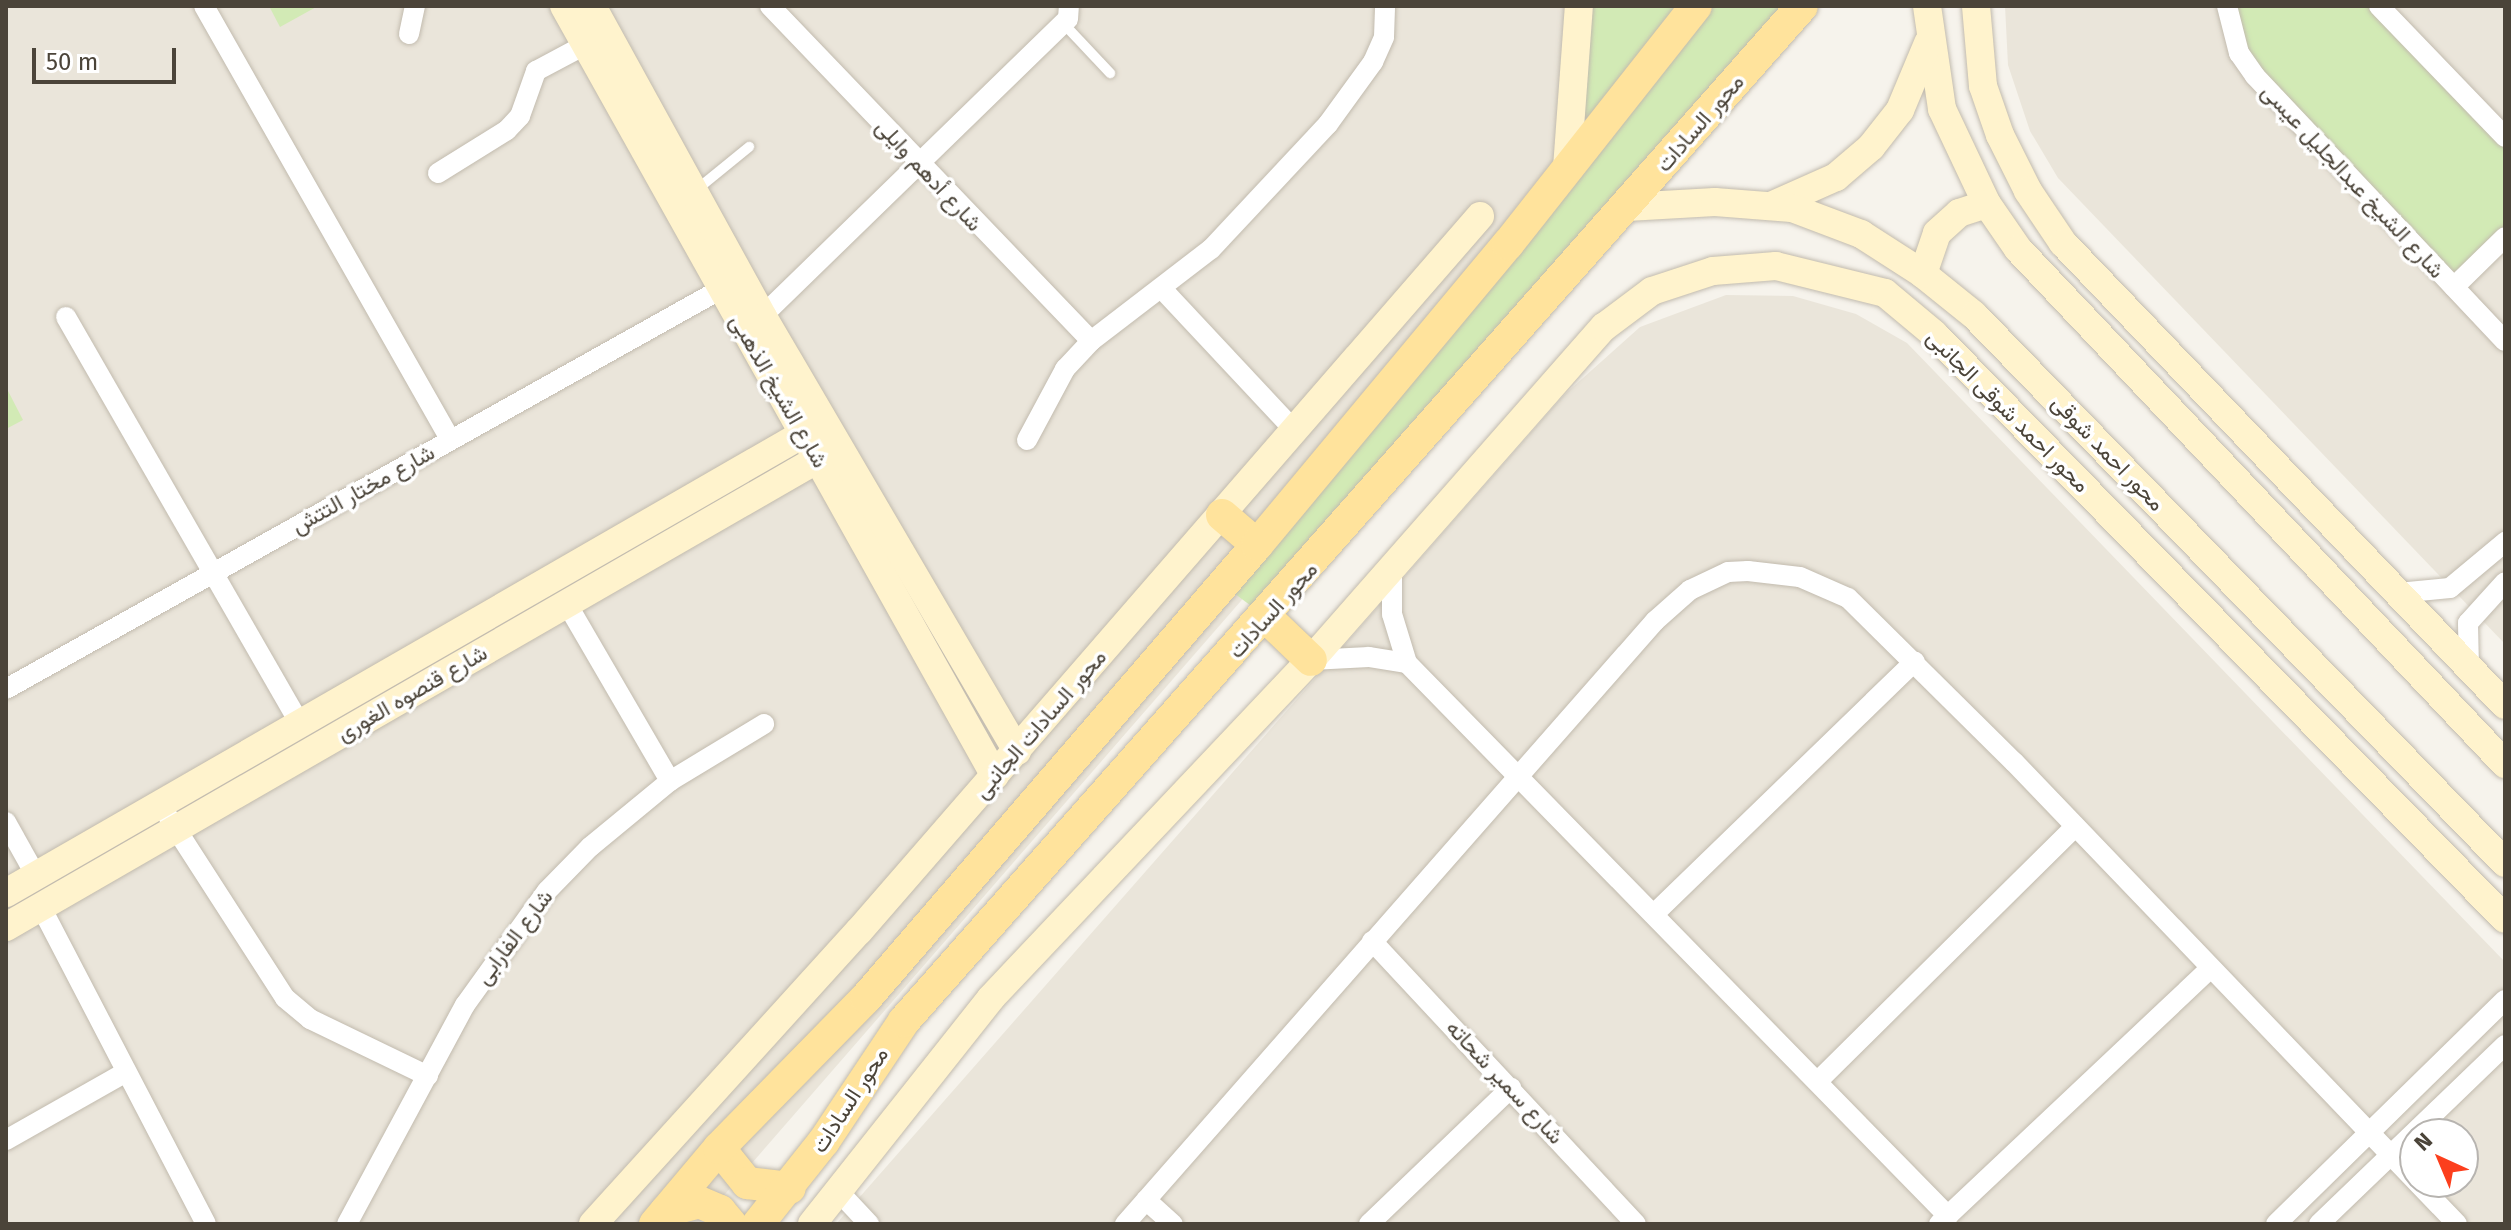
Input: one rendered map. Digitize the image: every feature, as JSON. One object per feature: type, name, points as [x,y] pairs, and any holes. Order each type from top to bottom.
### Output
[{"type":"main road","points":[[660,1217],[719,1148],[866,998],[1257,545],[1696,6]]},
{"type":"main road","name":"محور السادات","points":[[758,1224],[790,1188],[904,1021],[1266,617],[1802,6]]},
{"type":"main road","points":[[1222,515],[1257,545]]},
{"type":"main road","points":[[1266,617],[1311,660]]},
{"type":"main road","points":[[719,1148],[747,1183],[790,1188]]},
{"type":"main road","points":[[660,1217],[699,1202],[720,1211],[731,1224]]},
{"type":"street","points":[[204,6],[451,440]]},
{"type":"street","points":[[409,34],[415,6]]},
{"type":"street","name":"شارع الشيخ الذهبى","points":[[564,6],[721,289],[754,323],[1017,751]]},
{"type":"street","name":"شارع الشيخ الذهبى","points":[[592,6],[695,191],[803,434],[995,776]]},
{"type":"street","name":"شارع أدهم وايلى","points":[[770,6],[918,165],[1091,341]]},
{"type":"street","points":[[1027,440],[1065,369],[1091,341],[1163,290],[1278,183],[1328,124],[1373,62],[1384,37],[1385,6]]},
{"type":"street","points":[[1567,168],[1579,6]]},
{"type":"street","points":[[1927,6],[1929,42],[1942,109],[1987,204],[2054,291],[2505,764]]},
{"type":"street","points":[[1976,6],[1983,86],[2000,135],[2054,230],[2505,705]]},
{"type":"street","name":"شارع الشيخ عبدالجليل عيسى","points":[[2227,6],[2239,53],[2255,76],[2505,341]]},
{"type":"street","points":[[2379,6],[2505,137]]},
{"type":"street","points":[[754,323],[918,165],[1066,14]]},
{"type":"street","points":[[1773,205],[1836,177],[1871,147],[1900,110],[1929,42]]},
{"type":"street","points":[[438,173],[507,130],[524,108],[536,71],[585,45]]},
{"type":"street","points":[[1923,274],[1937,233],[1959,213],[1987,204]]},
{"type":"street","name":"محور احمد شوقى","points":[[1627,207],[1773,205],[1861,234],[1923,274],[1974,315],[2505,863]]},
{"type":"street","name":"محور السادات الجانبى","points":[[593,1224],[1017,751],[1480,216]]},
{"type":"street","points":[[2454,287],[2505,237]]},
{"type":"street","name":"محور احمد شوقى الجانبى","points":[[1393,562],[1604,327],[1652,291],[1713,271],[1776,266],[1885,293],[1934,334],[2505,919]]},
{"type":"street","name":"شارع مختار التتش","points":[[6,689],[721,289]]},
{"type":"street","points":[[1163,290],[1295,431]]},
{"type":"street","points":[[66,317],[300,724]]},
{"type":"street","name":"شارع قنصوه الغورى","points":[[6,893],[803,434]]},
{"type":"street","name":"شارع قنصوه الغورى","points":[[6,927],[818,459]]},
{"type":"street","points":[[2297,545],[2325,518]]},
{"type":"street","points":[[2398,593],[2450,588],[2505,542]]},
{"type":"street","points":[[819,1221],[991,998],[1311,660],[1393,562]]},
{"type":"street","points":[[1393,562],[1392,614],[1407,663],[1818,1081],[1944,1220],[2209,970]]},
{"type":"street","points":[[1125,1224],[1655,621],[1690,590],[1728,572],[1771,572],[1830,587],[1915,661],[2209,970],[2457,1224]]},
{"type":"street","points":[[2469,668],[2468,623],[2505,582]]},
{"type":"street","points":[[567,604],[670,781]]},
{"type":"street","points":[[1311,660],[1359,656],[1407,663]]},
{"type":"street","points":[[1654,914],[1915,661]]},
{"type":"street","name":"شارع الفارابى","points":[[347,1224],[479,982],[547,891],[590,847],[670,781],[764,724]]},
{"type":"street","points":[[161,804],[285,998],[310,1019],[428,1076]]},
{"type":"street","points":[[6,822],[36,876]]},
{"type":"street","points":[[1818,1081],[2074,828]]},
{"type":"street","points":[[41,907],[206,1224]]},
{"type":"street","name":"شارع سمير شحاته","points":[[1372,941],[1636,1224]]},
{"type":"street","points":[[2276,1224],[2505,1000]]},
{"type":"street","points":[[2319,1224],[2505,1045]]},
{"type":"street","points":[[6,1140],[126,1072]]},
{"type":"street","points":[[1369,1224],[1511,1088]]},
{"type":"street","points":[[839,1192],[869,1224]]},
{"type":"street","points":[[1146,1200],[1173,1224]]},
{"type":"lane","points":[[1066,14],[1110,73]]},
{"type":"lane","points":[[695,191],[749,147]]},
{"type":"shaded area","points":[[6,6],[1769,6],[1587,203],[699,1224],[6,1224]]},
{"type":"shaded area","points":[[2005,6],[2505,6],[2505,644],[2058,178],[2030,131],[2008,65]]},
{"type":"shaded area","points":[[1726,295],[1793,296],[1856,314],[1907,343],[2505,962],[2505,1224],[836,1224],[1564,395],[1640,327]]},
{"type":"green space","points":[[269,6],[318,6],[280,27]]},
{"type":"green space","points":[[1579,6],[1802,6],[1266,617],[1223,585],[1567,168]]},
{"type":"green space","points":[[2228,6],[2379,6],[2505,137],[2505,237],[2454,287],[2255,76]]},
{"type":"green space","points":[[6,387],[23,420],[6,429]]}]
